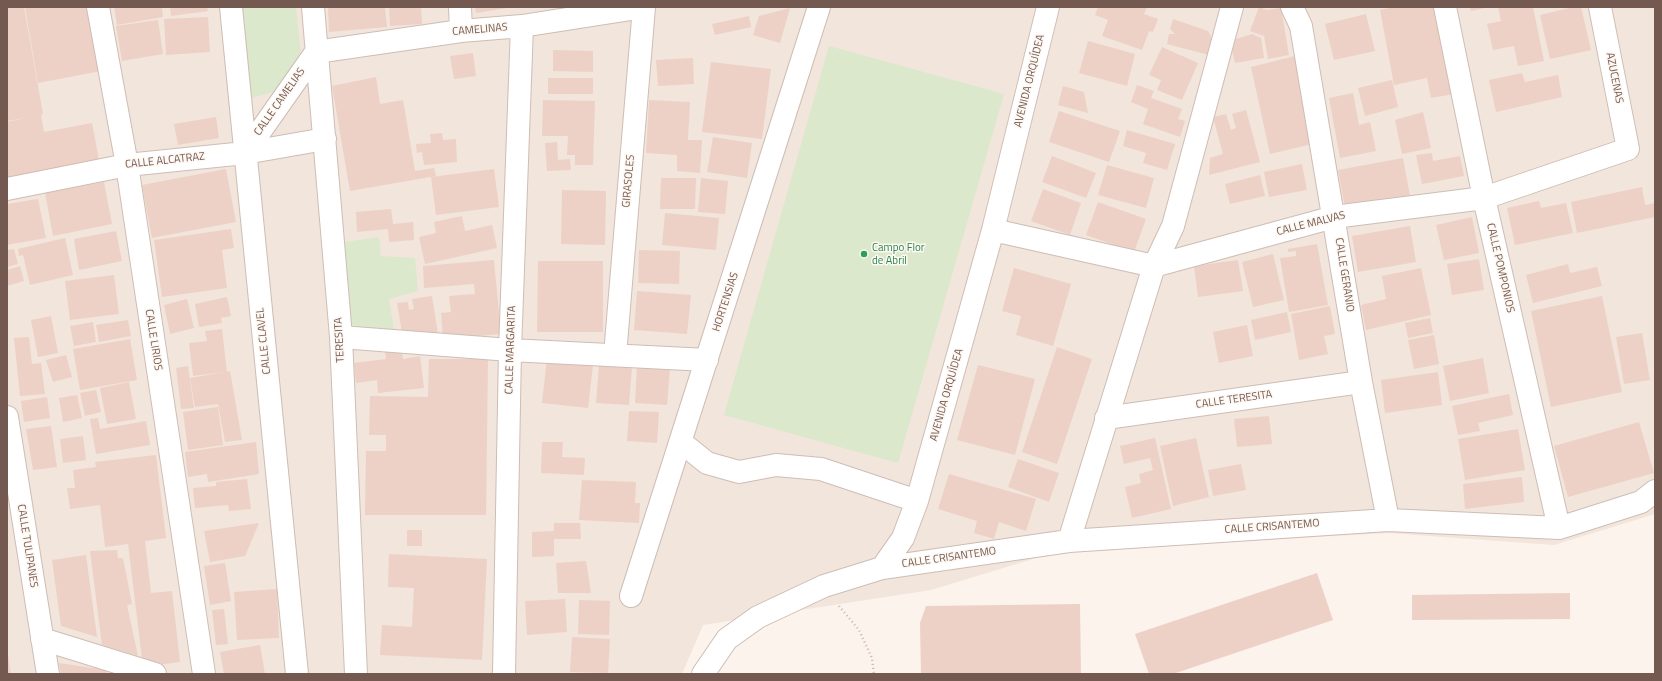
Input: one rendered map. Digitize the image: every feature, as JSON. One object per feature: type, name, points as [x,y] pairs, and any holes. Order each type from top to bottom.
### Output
[{"type":"street","name":"CALLE LIRIOS","points":[[98,7],[127,165],[204,674]]},
{"type":"street","name":"CALLE CLAVEL","points":[[231,7],[297,674]]},
{"type":"street","name":"TERESITA","points":[[313,7],[341,337],[356,674]]},
{"type":"street","points":[[460,7],[461,30]]},
{"type":"street","name":"CAMELINAS","points":[[316,52],[461,30],[522,26],[644,7]]},
{"type":"street","name":"GIRASOLES","points":[[615,355],[644,7]]},
{"type":"street","name":"HORTENSIAS","points":[[631,596],[819,7]]},
{"type":"street","name":"AVENIDA ORQUÍDEA","points":[[882,568],[903,538],[918,501],[993,230],[1048,7]]},
{"type":"street","points":[[1069,541],[1154,266],[1173,226],[1232,7]]},
{"type":"street","name":"CALLE GERANIO","points":[[1292,7],[1301,26],[1361,382],[1388,520]]},
{"type":"street","name":"CALLE POMPONIOS","points":[[1445,7],[1484,198],[1560,528]]},
{"type":"street","name":"AZUCENAS","points":[[1600,7],[1628,149]]},
{"type":"street","name":"CALLE MARGARITA","points":[[504,674],[510,350],[522,26]]},
{"type":"street","name":"CALLE CAMELIAS","points":[[245,153],[316,52]]},
{"type":"street","name":"CALLE ALCATRAZ","points":[[7,189],[127,165],[245,153],[325,139]]},
{"type":"street","name":"CALLE MALVAS","points":[[993,230],[1154,266],[1334,217],[1484,198],[1628,149]]},
{"type":"street","points":[[341,337],[510,350],[707,360]]},
{"type":"street","name":"CALLE TERESITA","points":[[1106,418],[1361,382]]},
{"type":"street","name":"CALLE TULIPANES","points":[[7,417],[48,674]]},
{"type":"street","points":[[681,442],[707,463],[739,472],[776,465],[821,469],[918,501]]},
{"type":"street","name":"CALLE CRISANTEMO","points":[[882,568],[1069,541],[1388,520],[1560,528],[1641,502],[1655,491]]},
{"type":"street","points":[[703,674],[726,639],[758,617],[824,586],[882,568]]},
{"type":"street","points":[[42,638],[155,674]]},
{"type":"path","points":[[824,586],[859,630],[872,658],[874,674]]},
{"type":"shaded area","points":[[7,7],[1655,7],[1655,514],[1554,545],[1388,533],[1059,551],[931,590],[703,625],[682,674],[7,674]]},
{"type":"green space","points":[[241,7],[296,7],[304,83],[251,98]]},
{"type":"green space","name":"Campo Flor de Abril","points":[[829,46],[1004,94],[898,463],[724,415]]},
{"type":"green space","points":[[379,237],[381,256],[415,258],[418,291],[389,299],[394,330],[348,325],[345,242]]},
{"type":"building","points":[[7,7],[24,7],[43,114],[41,115],[44,132],[92,123],[99,160],[7,177],[7,122],[26,118],[7,121]]},
{"type":"building","points":[[25,7],[91,7],[101,71],[38,83]]},
{"type":"building","points":[[114,7],[162,7],[163,17],[117,25]]},
{"type":"building","points":[[170,7],[207,7],[208,11],[171,16]]},
{"type":"building","points":[[328,7],[385,7],[387,27],[329,32]]},
{"type":"building","points":[[389,7],[421,7],[422,24],[390,26]]},
{"type":"building","points":[[475,7],[507,7],[507,8],[476,13]]},
{"type":"building","points":[[1098,7],[1147,7],[1144,14],[1158,19],[1153,32],[1149,31],[1142,50],[1102,36],[1108,20],[1095,15]]},
{"type":"building","points":[[1259,7],[1267,10],[1281,8],[1289,55],[1268,59],[1264,36],[1250,31]]},
{"type":"building","points":[[1394,7],[1438,7],[1454,94],[1431,98],[1427,78],[1394,85],[1380,10]]},
{"type":"building","points":[[1470,7],[1484,7],[1484,8],[1471,11]]},
{"type":"building","points":[[1498,7],[1533,7],[1544,61],[1518,66],[1514,46],[1493,50],[1487,24],[1501,21]]},
{"type":"building","points":[[1573,7],[1581,7],[1591,50],[1550,59],[1540,15]]},
{"type":"building","points":[[790,8],[780,43],[753,35],[759,16]]},
{"type":"building","points":[[1366,14],[1375,51],[1334,60],[1325,24]]},
{"type":"building","points":[[749,16],[751,27],[715,35],[712,24]]},
{"type":"building","points":[[208,17],[210,52],[166,55],[164,19]]},
{"type":"building","points":[[1173,19],[1208,31],[1213,40],[1209,55],[1167,44],[1169,34],[1175,34],[1170,29]]},
{"type":"building","points":[[158,20],[163,54],[122,61],[116,26]]},
{"type":"building","points":[[1252,34],[1261,38],[1264,58],[1235,63],[1230,41]]},
{"type":"building","points":[[1088,41],[1135,54],[1127,86],[1079,73]]},
{"type":"building","points":[[1162,47],[1198,63],[1182,100],[1157,90],[1161,80],[1149,75]]},
{"type":"building","points":[[553,50],[593,51],[593,72],[553,71]]},
{"type":"building","points":[[473,53],[476,76],[454,79],[450,56]]},
{"type":"building","points":[[1295,56],[1317,143],[1270,154],[1251,67]]},
{"type":"building","points":[[693,58],[694,84],[658,86],[656,60]]},
{"type":"building","points":[[711,62],[771,69],[762,139],[702,132]]},
{"type":"building","points":[[1522,73],[1525,82],[1558,75],[1562,97],[1496,112],[1489,80]]},
{"type":"building","points":[[376,77],[380,104],[403,100],[415,171],[434,168],[436,176],[350,191],[332,86]]},
{"type":"building","points":[[548,78],[593,78],[593,94],[548,94]]},
{"type":"building","points":[[1392,80],[1398,107],[1365,116],[1358,88]]},
{"type":"building","points":[[1137,85],[1154,91],[1151,98],[1182,109],[1178,119],[1185,121],[1180,137],[1143,124],[1148,109],[1131,102]]},
{"type":"building","points":[[1063,86],[1084,92],[1088,113],[1058,105]]},
{"type":"building","points":[[1353,93],[1359,125],[1370,122],[1376,151],[1340,158],[1329,98]]},
{"type":"building","points":[[543,100],[595,101],[593,165],[575,165],[575,155],[567,155],[568,136],[542,136]]},
{"type":"building","points":[[649,100],[690,102],[688,140],[702,140],[700,173],[677,171],[677,155],[646,153]]},
{"type":"building","points":[[1246,110],[1260,162],[1209,175],[1210,158],[1223,154],[1213,117],[1226,114],[1231,130],[1236,128],[1232,114]]},
{"type":"building","points":[[1059,111],[1120,131],[1109,162],[1049,142]]},
{"type":"building","points":[[1423,112],[1431,148],[1402,154],[1395,120]]},
{"type":"building","points":[[216,117],[219,138],[178,145],[174,124]]},
{"type":"building","points":[[1127,130],[1175,144],[1167,170],[1143,163],[1146,153],[1123,146]]},
{"type":"building","points":[[442,133],[443,140],[456,139],[457,162],[424,165],[422,152],[417,153],[416,144],[431,143],[430,134]]},
{"type":"building","points":[[713,137],[752,143],[747,178],[707,172]]},
{"type":"building","points":[[557,142],[558,160],[570,159],[571,170],[547,171],[545,143]]},
{"type":"building","points":[[1432,153],[1433,161],[1460,156],[1464,176],[1422,184],[1416,155]]},
{"type":"building","points":[[1052,156],[1096,173],[1086,198],[1042,182]]},
{"type":"building","points":[[1403,158],[1410,196],[1345,208],[1338,170]]},
{"type":"building","points":[[1302,164],[1307,190],[1269,197],[1264,172]]},
{"type":"building","points":[[1107,165],[1154,178],[1146,208],[1098,195]]},
{"type":"building","points":[[226,169],[236,222],[152,238],[142,185]]},
{"type":"building","points":[[494,169],[499,207],[436,215],[431,177]]},
{"type":"building","points":[[1260,175],[1265,196],[1230,204],[1225,184]]},
{"type":"building","points":[[661,178],[696,178],[695,209],[660,209]]},
{"type":"building","points":[[701,178],[728,181],[725,214],[698,212]]},
{"type":"building","points":[[104,182],[112,224],[53,236],[45,193]]},
{"type":"building","points":[[1642,187],[1645,205],[1655,203],[1655,217],[1577,233],[1571,202]]},
{"type":"building","points":[[1043,189],[1081,203],[1070,235],[1031,221]]},
{"type":"building","points":[[562,190],[606,191],[605,245],[561,244]]},
{"type":"building","points":[[38,199],[46,238],[7,245],[7,204]]},
{"type":"building","points":[[1539,201],[1541,208],[1566,203],[1573,233],[1515,245],[1507,208]]},
{"type":"building","points":[[1098,202],[1146,219],[1134,252],[1086,235]]},
{"type":"building","points":[[391,209],[393,224],[413,222],[414,240],[389,242],[388,229],[357,232],[356,212]]},
{"type":"building","points":[[665,213],[719,218],[716,250],[662,245]]},
{"type":"building","points":[[462,216],[465,231],[492,225],[497,248],[425,264],[419,237],[436,233],[434,222]]},
{"type":"building","points":[[1472,217],[1479,253],[1444,260],[1436,225]]},
{"type":"building","points":[[1410,226],[1416,262],[1358,272],[1352,236]]},
{"type":"building","points":[[231,229],[234,248],[222,250],[227,288],[162,297],[154,240]]},
{"type":"building","points":[[116,231],[122,261],[79,270],[74,239]]},
{"type":"building","points":[[65,238],[73,275],[30,285],[23,255],[19,256],[18,249]]},
{"type":"building","points":[[1317,244],[1328,305],[1289,312],[1280,258],[1296,256],[1296,251],[1288,252],[1288,249]]},
{"type":"building","points":[[14,249],[18,264],[7,267],[7,250]]},
{"type":"building","points":[[639,250],[680,251],[679,284],[638,283]]},
{"type":"building","points":[[1273,254],[1284,300],[1253,307],[1242,262]]},
{"type":"building","points":[[1479,259],[1484,290],[1452,295],[1447,264]]},
{"type":"building","points":[[494,260],[501,334],[443,339],[441,313],[451,312],[449,296],[475,294],[474,284],[424,288],[423,266]]},
{"type":"building","points":[[1238,260],[1243,291],[1198,297],[1194,266]]},
{"type":"building","points":[[538,261],[603,261],[603,332],[537,332]]},
{"type":"building","points":[[1568,264],[1570,273],[1597,267],[1602,286],[1533,303],[1526,275]]},
{"type":"building","points":[[20,266],[24,281],[7,286],[7,270]]},
{"type":"building","points":[[1014,268],[1071,284],[1053,346],[1016,335],[1021,316],[1002,311]]},
{"type":"building","points":[[1421,268],[1431,315],[1366,330],[1361,305],[1386,299],[1382,276]]},
{"type":"building","points":[[114,275],[119,314],[70,320],[65,281]]},
{"type":"building","points":[[637,291],[691,295],[687,334],[634,330]]},
{"type":"building","points":[[432,296],[438,334],[403,339],[397,303],[408,302],[409,310],[414,309],[412,299]]},
{"type":"building","points":[[1602,296],[1622,392],[1551,407],[1531,311]]},
{"type":"building","points":[[227,297],[231,316],[221,318],[222,323],[199,327],[195,304]]},
{"type":"building","points":[[187,299],[194,328],[170,334],[164,305]]},
{"type":"building","points":[[1330,306],[1335,334],[1324,336],[1328,354],[1299,360],[1291,314]]},
{"type":"building","points":[[1287,312],[1291,332],[1255,340],[1251,320]]},
{"type":"building","points":[[51,316],[58,353],[38,357],[31,320]]},
{"type":"building","points":[[1430,318],[1433,333],[1408,338],[1405,323]]},
{"type":"building","points":[[128,320],[131,336],[99,342],[96,325]]},
{"type":"building","points":[[93,322],[96,342],[74,346],[70,326]]},
{"type":"building","points":[[1247,325],[1253,356],[1219,363],[1213,332]]},
{"type":"building","points":[[222,329],[227,372],[230,371],[242,440],[225,442],[218,404],[195,407],[190,378],[224,372],[193,376],[189,343],[207,341],[205,331]]},
{"type":"building","points":[[1642,333],[1650,380],[1624,384],[1616,337]]},
{"type":"building","points":[[1434,335],[1439,364],[1414,369],[1408,340]]},
{"type":"building","points":[[29,337],[32,364],[41,363],[45,394],[20,396],[14,338]]},
{"type":"building","points":[[130,339],[137,380],[80,390],[73,349]]},
{"type":"building","points":[[1057,347],[1092,359],[1057,464],[1022,452]]},
{"type":"building","points":[[401,348],[403,359],[420,356],[424,388],[378,393],[377,380],[356,383],[354,363],[386,359],[385,350]]},
{"type":"building","points":[[66,355],[72,377],[53,382],[46,360]]},
{"type":"building","points":[[1483,358],[1489,393],[1450,401],[1443,366]]},
{"type":"building","points":[[429,359],[488,359],[486,515],[365,515],[366,451],[386,451],[386,435],[369,435],[370,396],[428,397]]},
{"type":"building","points":[[547,359],[593,365],[588,408],[542,403]]},
{"type":"building","points":[[599,365],[632,367],[629,405],[596,403]]},
{"type":"building","points":[[978,365],[1035,379],[1015,455],[957,440]]},
{"type":"building","points":[[188,366],[194,408],[181,409],[176,368]]},
{"type":"building","points":[[637,366],[670,368],[667,405],[635,403]]},
{"type":"building","points":[[1438,372],[1442,405],[1385,413],[1381,380]]},
{"type":"building","points":[[129,382],[136,419],[107,424],[100,388]]},
{"type":"building","points":[[96,390],[101,412],[85,416],[80,393]]},
{"type":"building","points":[[1509,394],[1513,415],[1478,423],[1480,431],[1458,435],[1452,406]]},
{"type":"building","points":[[77,395],[82,418],[63,422],[59,398]]},
{"type":"building","points":[[47,397],[50,418],[24,422],[21,401]]},
{"type":"building","points":[[218,407],[223,445],[188,450],[183,412]]},
{"type":"building","points":[[629,411],[659,412],[657,443],[627,441]]},
{"type":"building","points":[[1269,416],[1272,444],[1237,447],[1234,419]]},
{"type":"building","points":[[98,418],[100,429],[146,421],[150,445],[96,454],[90,419]]},
{"type":"building","points":[[1639,422],[1654,473],[1568,497],[1554,446]]},
{"type":"building","points":[[51,426],[57,467],[33,470],[26,429]]},
{"type":"building","points":[[1518,429],[1525,470],[1465,480],[1458,439]]},
{"type":"building","points":[[83,436],[86,460],[63,463],[60,439]]},
{"type":"building","points":[[1155,438],[1171,509],[1132,518],[1125,487],[1141,483],[1139,474],[1153,470],[1150,458],[1124,464],[1120,446]]},
{"type":"building","points":[[1196,438],[1209,497],[1173,506],[1160,446]]},
{"type":"building","points":[[256,442],[259,474],[208,482],[207,474],[188,477],[185,452]]},
{"type":"building","points":[[542,442],[563,442],[562,457],[585,458],[584,475],[541,473]]},
{"type":"building","points":[[156,455],[166,538],[145,541],[151,593],[172,591],[180,662],[143,667],[128,544],[105,547],[100,505],[70,509],[67,488],[75,488],[73,470],[96,467],[95,462]]},
{"type":"building","points":[[1018,459],[1059,473],[1049,502],[1008,487]]},
{"type":"building","points":[[1241,464],[1246,490],[1213,496],[1208,470]]},
{"type":"building","points":[[949,474],[1036,499],[1026,531],[999,522],[994,539],[974,533],[977,521],[938,509]]},
{"type":"building","points":[[1522,477],[1524,502],[1465,509],[1463,484]]},
{"type":"building","points":[[247,479],[251,509],[229,511],[228,505],[195,508],[193,488],[216,486],[216,482]]},
{"type":"building","points":[[582,480],[636,482],[635,503],[640,503],[639,523],[579,520]]},
{"type":"building","points":[[259,523],[245,556],[210,562],[204,531]]},
{"type":"building","points":[[554,523],[580,523],[581,539],[554,539],[554,556],[532,557],[532,532],[554,531]]},
{"type":"building","points":[[407,530],[422,530],[422,546],[407,546]]},
{"type":"building","points":[[117,550],[118,558],[123,558],[132,604],[127,605],[138,656],[102,645],[90,551]]},
{"type":"building","points":[[389,554],[487,559],[482,660],[380,655],[382,625],[412,627],[414,588],[388,587]]},
{"type":"building","points":[[86,555],[97,637],[61,626],[52,560]]},
{"type":"building","points":[[586,561],[591,593],[558,593],[556,563]]},
{"type":"building","points":[[225,563],[231,601],[210,605],[204,566]]},
{"type":"building","points":[[1317,573],[1333,620],[1173,674],[1149,674],[1135,634]]},
{"type":"building","points":[[277,589],[279,638],[237,640],[234,592]]},
{"type":"building","points":[[1570,593],[1570,619],[1412,620],[1412,595]]},
{"type":"building","points":[[565,599],[567,632],[527,635],[525,601]]},
{"type":"building","points":[[579,600],[610,601],[609,635],[578,634]]},
{"type":"building","points":[[1080,604],[1081,674],[921,674],[920,623],[926,606]]},
{"type":"building","points":[[224,609],[228,644],[216,645],[212,610]]},
{"type":"building","points":[[572,637],[610,639],[608,673],[570,672]]},
{"type":"building","points":[[260,645],[265,674],[224,674],[220,652]]},
{"type":"building","points":[[8,654],[11,674],[7,674]]},
{"type":"building","points":[[59,663],[106,670],[107,674],[61,674]]},
{"type":"place","name":"Campo Flor de Abril","points":[[864,254]]}]
